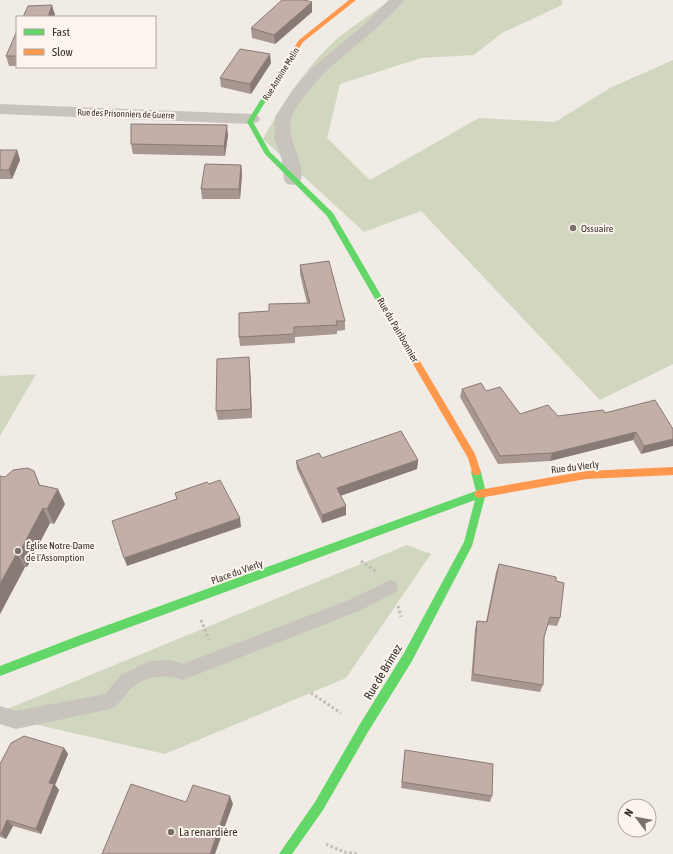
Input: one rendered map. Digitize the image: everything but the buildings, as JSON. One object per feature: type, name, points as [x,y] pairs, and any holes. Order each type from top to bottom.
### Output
[{"type":"street","name":"Rue Antoine Melin","points":[[251,120],[301,41],[353,0]]},
{"type":"street","points":[[293,180],[291,160],[282,138],[283,117],[298,94],[316,72],[371,26],[397,0]]},
{"type":"street","name":"Rue des Prisonniers de Guerre","points":[[0,109],[251,120]]},
{"type":"street","name":"Rue du Pairibonnier","points":[[251,120],[267,153],[330,215],[342,234],[472,457],[481,493]]},
{"type":"street","name":"Rue du Vierly","points":[[481,493],[586,475],[673,471]]},
{"type":"street","name":"Place du Vierly","points":[[0,671],[481,493]]},
{"type":"street","name":"Rue de Brimez","points":[[285,854],[319,806],[364,728],[408,657],[469,543],[481,493]]},
{"type":"lane","points":[[0,715],[16,720],[110,701],[127,681],[150,669],[170,668],[183,672],[355,605],[390,587]]},
{"type":"path","points":[[364,563],[370,567]]},
{"type":"path","points":[[398,608],[401,617]]},
{"type":"path","points":[[202,622],[205,630]]},
{"type":"path","points":[[311,693],[364,728]]},
{"type":"path","points":[[300,833],[344,852],[359,854]]},
{"type":"green space","points":[[390,0],[562,0],[562,5],[502,33],[474,55],[421,58],[340,84],[327,138],[370,180],[479,118],[555,122],[610,88],[673,60],[673,364],[600,400],[421,211],[364,232],[263,139],[287,98],[315,61],[350,28]]},
{"type":"green space","points":[[36,374],[0,436],[0,376]]},
{"type":"green space","points":[[407,545],[431,554],[346,678],[165,754],[16,720],[0,712]]},
{"type":"traffic: fast","points":[[269,91],[250,122],[267,153],[330,215],[396,328]]},
{"type":"traffic: fast","points":[[285,854],[319,806],[364,728],[408,657],[469,543],[481,493],[476,472]]},
{"type":"traffic: fast","points":[[0,671],[83,639],[479,494]]},
{"type":"traffic: slow","points":[[269,91],[301,41],[353,0]]},
{"type":"traffic: slow","points":[[396,328],[472,457],[476,472]]},
{"type":"traffic: slow","points":[[479,494],[586,475],[673,471]]},
{"type":"place","name":"Ossuaire","points":[[573,228]]},
{"type":"place","name":"Église Notre-Dame de l'Assomption","points":[[18,551]]},
{"type":"place","name":"La renardière","points":[[171,832]]}]
